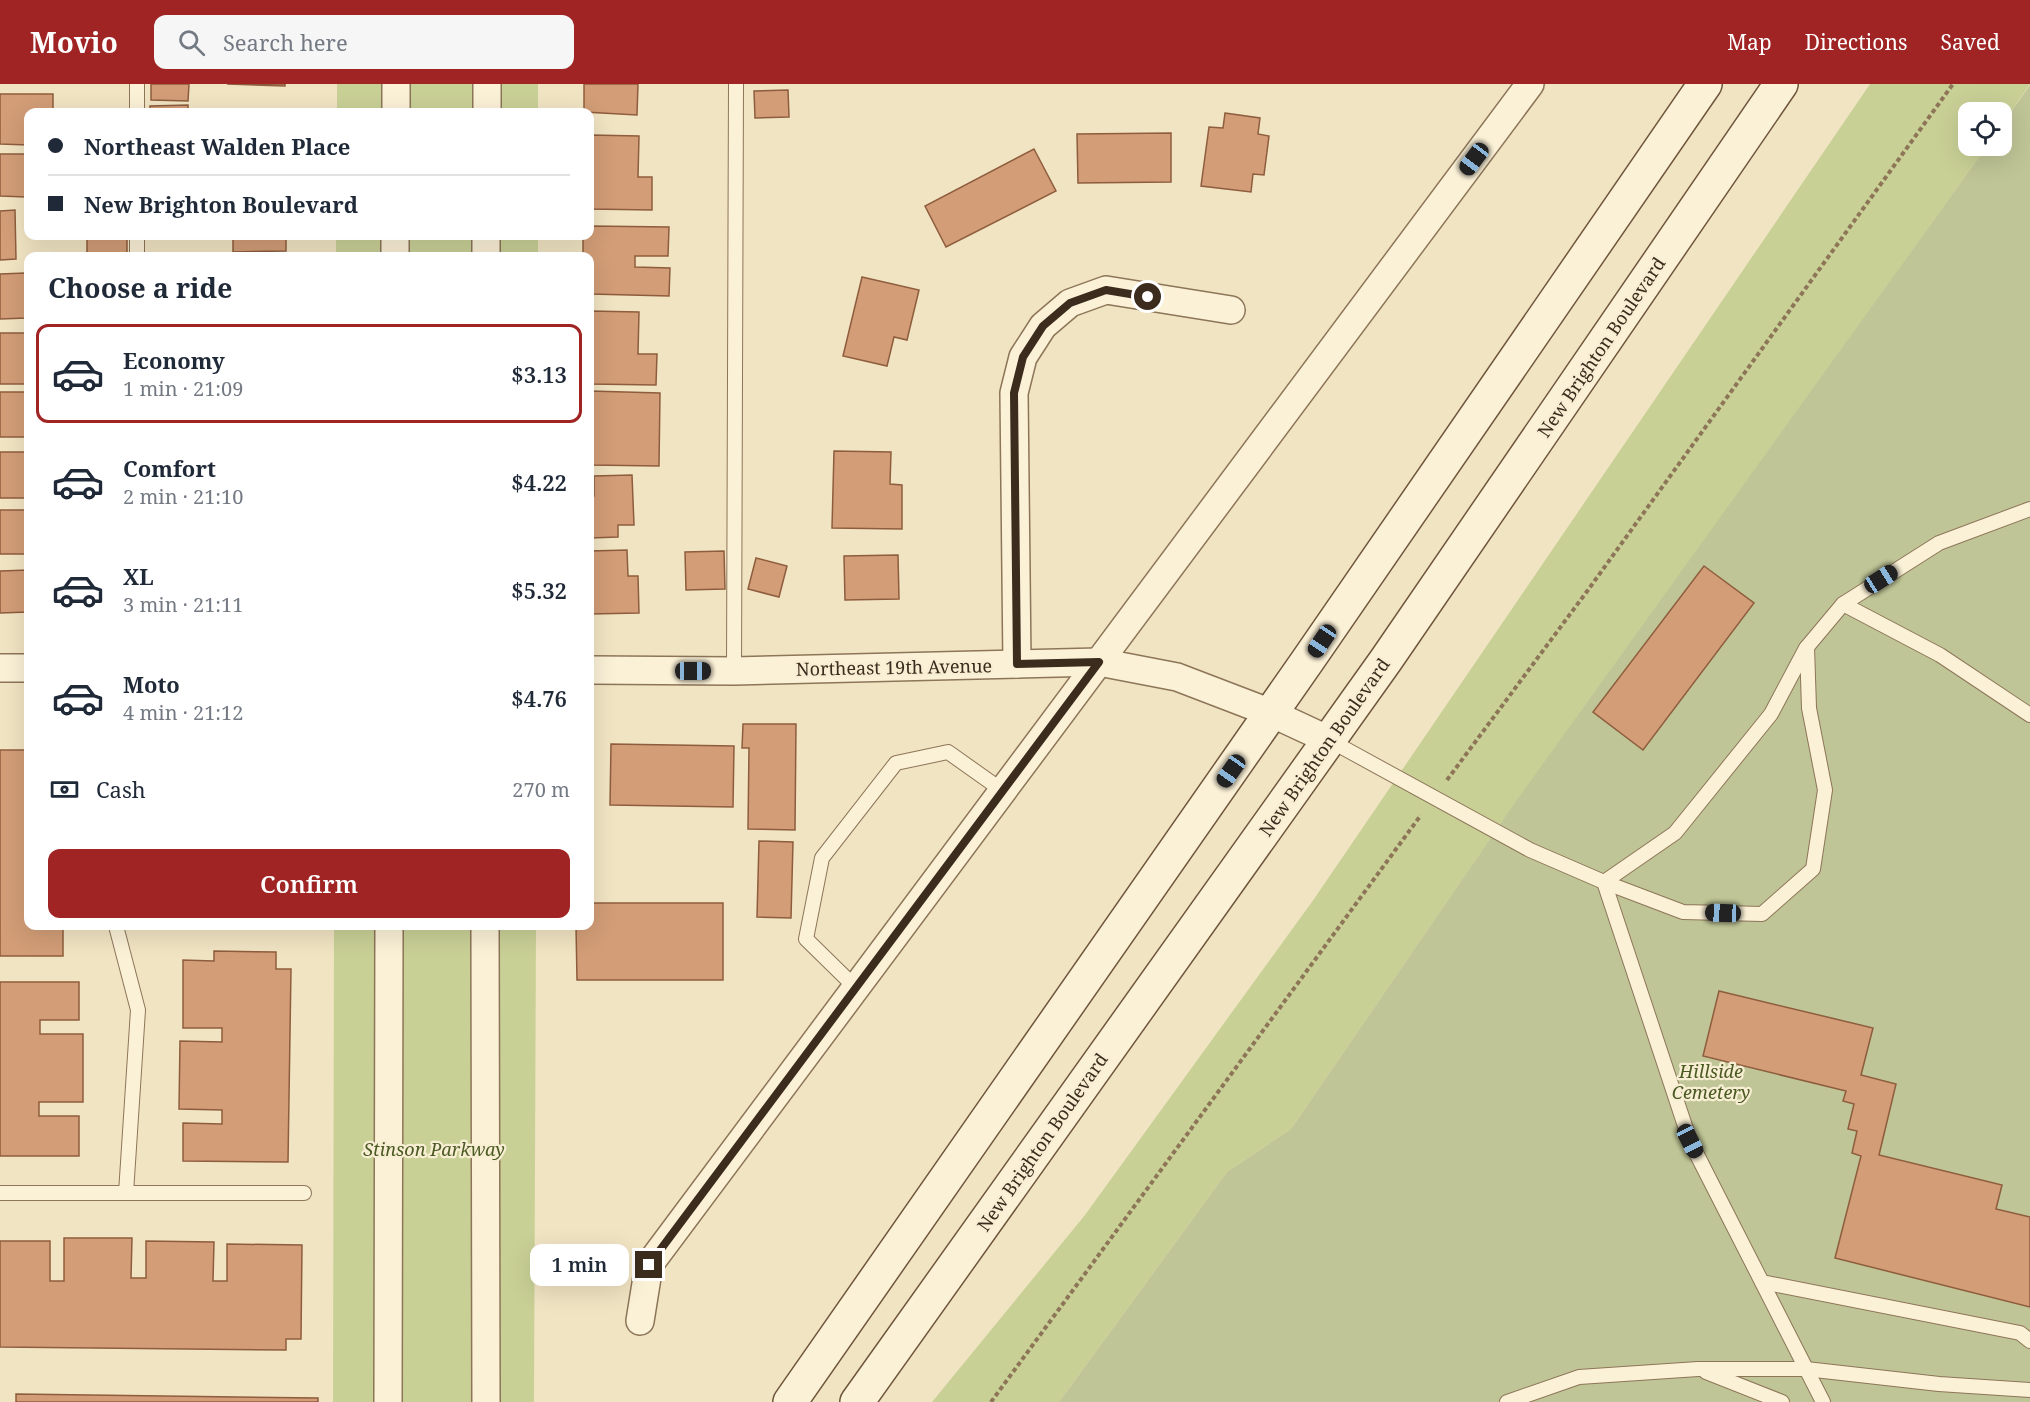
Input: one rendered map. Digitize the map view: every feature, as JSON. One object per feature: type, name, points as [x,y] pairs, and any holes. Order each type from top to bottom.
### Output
[{"type":"main road","points":[[790,1402],[1271,713],[1705,84]]},
{"type":"main road","name":"New Brighton Boulevard","points":[[857,1402],[1329,740],[1781,84]]},
{"type":"street","points":[[396,84],[396,108]]},
{"type":"street","points":[[487,84],[487,108]]},
{"type":"street","points":[[640,1321],[649,1265],[1530,84]]},
{"type":"street","points":[[1017,664],[1014,393],[1023,357],[1043,326],[1070,303],[1106,290],[1231,310]]},
{"type":"street","name":"Northeast 19th Avenue","points":[[594,670],[734,671],[1099,662],[1178,677],[1271,713],[1329,740]]},
{"type":"street","points":[[0,668],[24,668]]},
{"type":"street","points":[[388,1402],[389,930]]},
{"type":"street","points":[[485,930],[486,1402]]},
{"type":"lane","points":[[137,84],[137,108]]},
{"type":"lane","points":[[734,671],[736,84]]},
{"type":"lane","points":[[1604,882],[1675,833],[1771,714],[1807,647],[1843,604],[1939,543],[2030,509]]},
{"type":"lane","points":[[1843,604],[1940,655],[2030,715]]},
{"type":"lane","points":[[1329,740],[1530,850],[1604,882],[1683,912],[1762,914],[1813,869],[1825,790],[1809,708],[1807,647]]},
{"type":"lane","points":[[855,988],[806,939],[822,858],[896,764],[948,752],[1003,791]]},
{"type":"lane","points":[[1604,882],[1690,1141],[1823,1402]]},
{"type":"lane","points":[[117,930],[138,1010],[126,1192]]},
{"type":"lane","points":[[0,1192],[304,1192]]},
{"type":"lane","points":[[1762,1282],[2020,1333],[2030,1341]]},
{"type":"lane","points":[[1698,1369],[1782,1402]]},
{"type":"lane","points":[[1507,1402],[1579,1377],[1698,1369],[1806,1369],[1939,1384],[2030,1390]]},
{"type":"path","points":[[991,1402],[1588,590],[1953,84]]},
{"type":"green space","points":[[337,84],[538,84],[538,108],[337,108]]},
{"type":"green space","points":[[1870,84],[2030,84],[2012,110],[2012,102],[1958,102],[1958,156],[1980,156],[1484,848],[1291,1129],[1227,1172],[1059,1402],[932,1402],[1085,1215],[1314,899]]},
{"type":"green space","name":"Hillside Cemetery","points":[[2030,85],[2030,1402],[1059,1402],[1227,1172],[1291,1129],[1514,804],[1980,156],[2012,156],[2012,110]]},
{"type":"green space","points":[[336,240],[538,240],[538,252],[336,252]]},
{"type":"green space","name":"Stinson Parkway","points":[[334,930],[536,930],[534,1402],[333,1402]]},
{"type":"building","points":[[151,84],[189,84],[188,101],[151,100]]},
{"type":"building","points":[[227,84],[285,84],[285,86]]},
{"type":"building","points":[[584,84],[638,84],[637,115],[594,113],[594,108],[584,108]]},
{"type":"building","points":[[788,90],[789,117],[755,118],[754,91]]},
{"type":"building","points":[[0,94],[53,94],[53,108],[24,108],[24,145],[0,144]]},
{"type":"building","points":[[188,105],[188,108],[150,108],[150,106]]},
{"type":"building","points":[[1225,113],[1260,118],[1258,134],[1269,136],[1264,175],[1253,174],[1251,192],[1201,186],[1209,127],[1223,128]]},
{"type":"building","points":[[1171,133],[1171,182],[1078,183],[1077,134]]},
{"type":"building","points":[[594,135],[639,136],[638,177],[652,177],[652,210],[594,209]]},
{"type":"building","points":[[1034,149],[1056,191],[946,247],[925,206]]},
{"type":"building","points":[[0,154],[24,154],[24,197],[0,196]]},
{"type":"building","points":[[15,210],[16,259],[0,260],[0,211]]},
{"type":"building","points":[[594,226],[669,227],[668,256],[635,256],[635,267],[670,268],[669,296],[594,294],[594,252],[583,252],[583,240],[594,240]]},
{"type":"building","points":[[87,240],[127,240],[127,252],[87,252]]},
{"type":"building","points":[[233,240],[286,240],[286,251],[233,252]]},
{"type":"building","points":[[24,273],[24,318],[0,319],[0,274]]},
{"type":"building","points":[[862,277],[919,290],[907,340],[894,337],[887,366],[843,356]]},
{"type":"building","points":[[594,311],[639,312],[638,354],[657,354],[656,385],[594,384]]},
{"type":"building","points":[[0,333],[24,333],[24,384],[0,384]]},
{"type":"building","points":[[594,391],[660,393],[659,466],[594,465]]},
{"type":"building","points":[[0,392],[24,392],[24,437],[0,437]]},
{"type":"building","points":[[834,451],[891,452],[890,484],[902,485],[902,529],[832,528]]},
{"type":"building","points":[[0,452],[24,452],[24,498],[0,498]]},
{"type":"building","points":[[632,475],[634,525],[618,525],[618,537],[594,538],[594,476]]},
{"type":"building","points":[[0,510],[24,510],[24,554],[0,554]]},
{"type":"building","points":[[627,550],[628,576],[638,576],[639,613],[594,614],[594,551]]},
{"type":"building","points":[[724,551],[725,589],[686,590],[685,552]]},
{"type":"building","points":[[898,555],[899,599],[845,600],[844,556]]},
{"type":"building","points":[[756,558],[787,566],[779,597],[748,589]]},
{"type":"building","points":[[1704,566],[1754,603],[1643,750],[1593,712]]},
{"type":"building","points":[[24,570],[24,612],[0,613],[0,571]]},
{"type":"building","points":[[743,724],[796,724],[795,830],[748,829],[749,748],[742,748]]},
{"type":"building","points":[[611,744],[734,746],[733,807],[610,805]]},
{"type":"building","points":[[0,750],[24,750],[24,930],[63,930],[63,956],[0,956]]},
{"type":"building","points":[[759,841],[793,842],[791,918],[757,917]]},
{"type":"building","points":[[594,903],[723,903],[723,980],[577,980],[576,930],[594,930]]},
{"type":"building","points":[[214,951],[276,952],[276,969],[291,969],[288,1162],[183,1161],[183,1123],[222,1124],[222,1110],[179,1109],[180,1041],[222,1042],[222,1028],[183,1028],[183,960],[214,961]]},
{"type":"building","points":[[0,982],[79,982],[79,1020],[40,1020],[40,1034],[83,1034],[83,1102],[39,1102],[39,1116],[79,1116],[79,1156],[0,1156]]},
{"type":"building","points":[[1719,991],[1873,1028],[1861,1075],[1896,1084],[1879,1155],[2002,1185],[1996,1209],[2030,1217],[2030,1307],[1835,1258],[1861,1156],[1852,1153],[1857,1131],[1848,1129],[1854,1104],[1843,1101],[1846,1091],[1703,1056]]},
{"type":"building","points":[[64,1238],[132,1238],[131,1278],[146,1278],[146,1241],[214,1242],[213,1281],[227,1281],[227,1244],[302,1245],[301,1339],[286,1339],[286,1350],[0,1347],[0,1241],[50,1241],[50,1281],[64,1281]]},
{"type":"building","points":[[16,1394],[318,1398],[318,1402],[16,1402]]},
{"type":"route","points":[[649,1265],[1099,662],[1017,664],[1014,393],[1023,357],[1043,326],[1070,303],[1106,290],[1148,297]]}]
